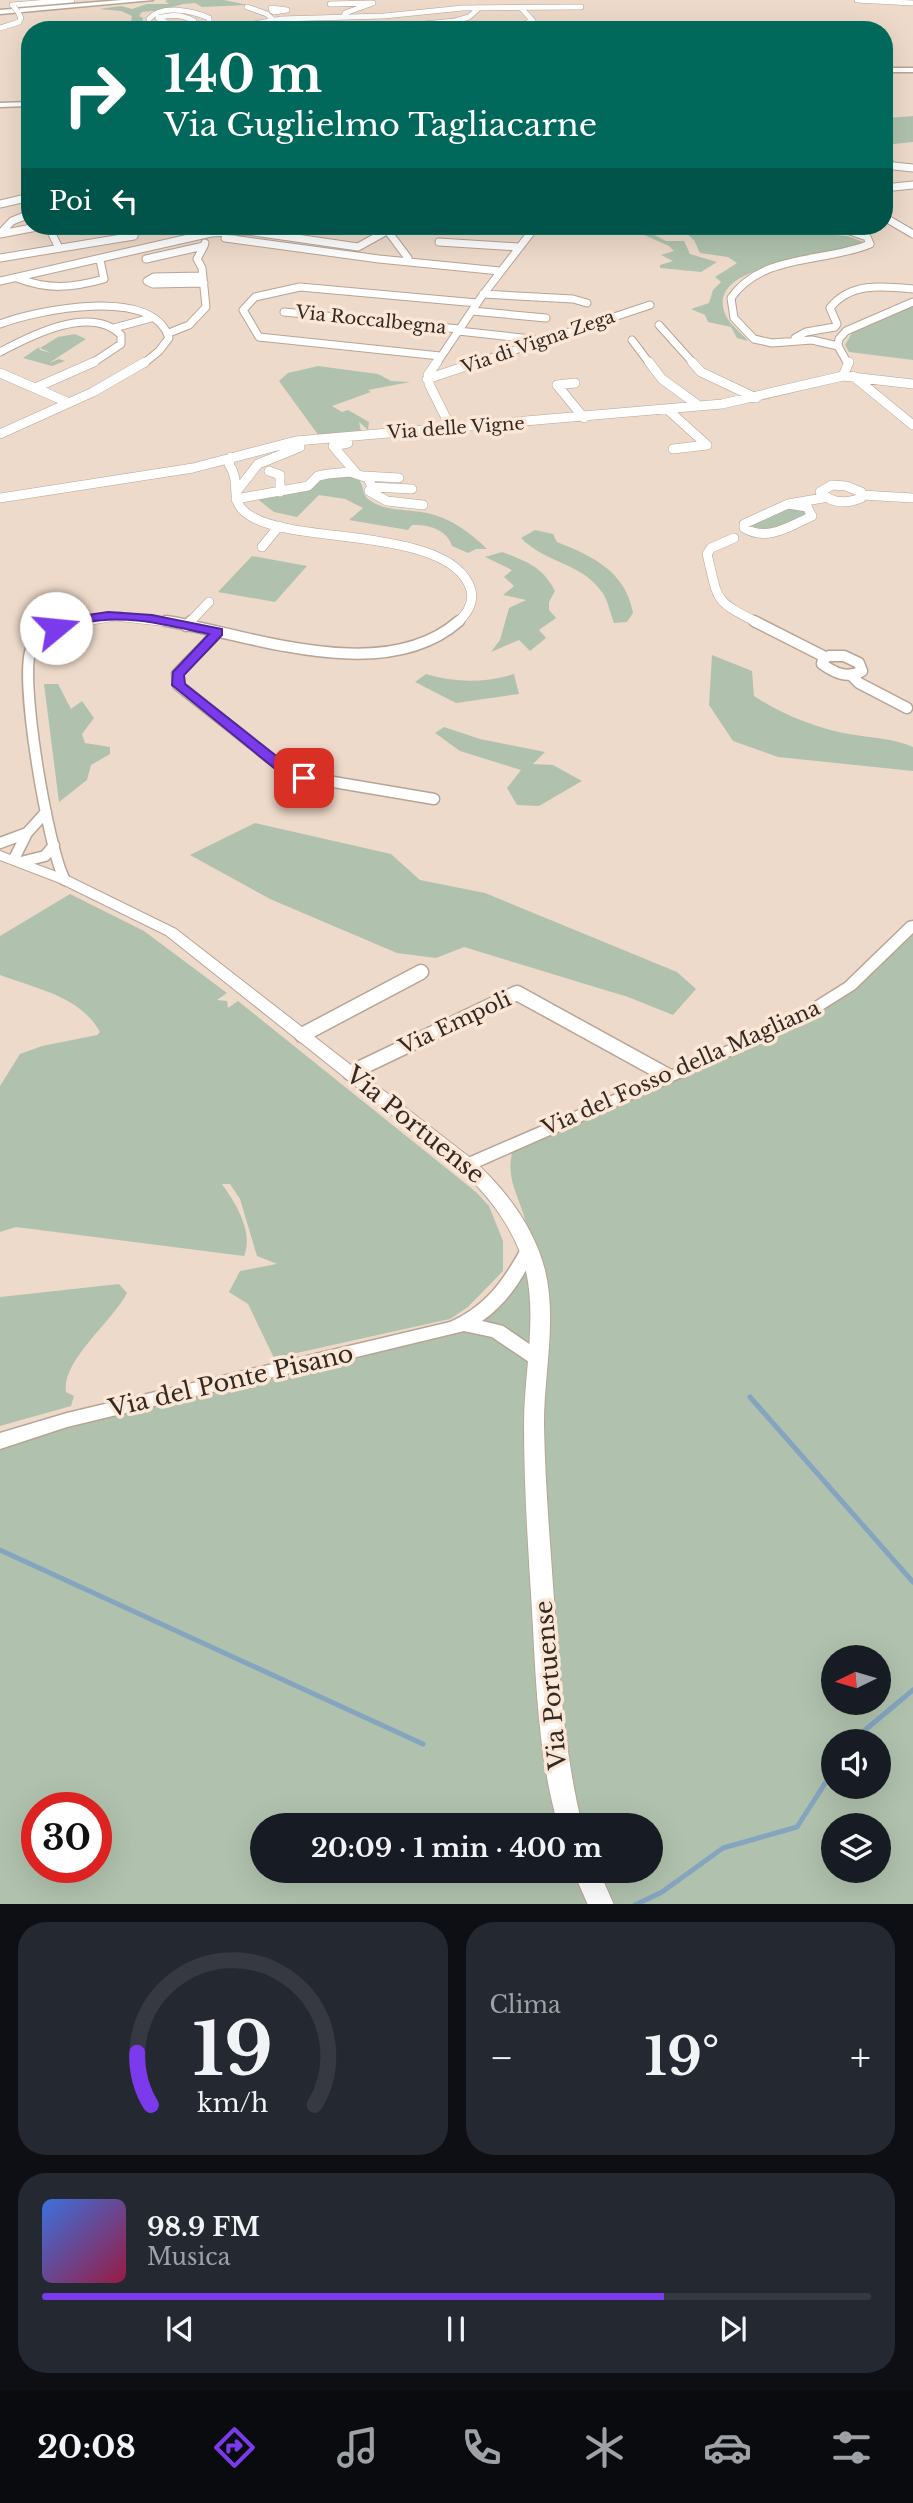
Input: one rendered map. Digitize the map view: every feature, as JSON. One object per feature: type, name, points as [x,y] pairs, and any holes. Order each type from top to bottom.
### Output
[{"type":"highway","points":[[0,11],[128,0]]},
{"type":"highway","points":[[0,11],[149,0]]},
{"type":"highway","points":[[0,11],[16,10]]},
{"type":"highway","points":[[0,11],[16,10]]},
{"type":"main road","name":"Via Portuense","points":[[12,859],[65,880],[171,932],[467,1165],[489,1186],[506,1208],[528,1251],[537,1282],[533,1423],[548,1693],[560,1785],[567,1813]]},
{"type":"main road","points":[[591,1883],[601,1904]]},
{"type":"street","points":[[0,28],[17,23],[21,19],[16,10],[72,0]]},
{"type":"street","points":[[328,3],[337,0]]},
{"type":"street","points":[[461,0],[463,8]]},
{"type":"street","points":[[521,8],[528,2],[525,0]]},
{"type":"street","points":[[857,0],[913,2]]},
{"type":"street","points":[[328,3],[373,3],[356,7],[354,10]]},
{"type":"street","points":[[328,3],[331,18]]},
{"type":"street","points":[[247,6],[267,14],[273,20]]},
{"type":"street","points":[[344,17],[345,13],[354,10],[412,7],[420,12]]},
{"type":"street","points":[[268,21],[384,16],[463,8],[580,7]]},
{"type":"street","points":[[455,21],[469,17],[479,8]]},
{"type":"street","points":[[521,8],[533,21]]},
{"type":"street","points":[[149,19],[162,12],[193,12],[209,18],[209,21]]},
{"type":"street","points":[[267,14],[275,12]]},
{"type":"street","points":[[163,21],[158,18],[175,14],[194,21]]},
{"type":"street","points":[[384,16],[387,21]]},
{"type":"street","points":[[893,70],[913,70]]},
{"type":"street","points":[[0,104],[21,104]]},
{"type":"street","points":[[893,166],[913,168]]},
{"type":"street","points":[[893,187],[913,185]]},
{"type":"street","points":[[0,204],[21,199]]},
{"type":"street","points":[[0,234],[12,221],[21,218]]},
{"type":"street","points":[[893,221],[913,234]]},
{"type":"street","points":[[903,226],[913,225]]},
{"type":"street","points":[[0,234],[21,230]]},
{"type":"street","points":[[52,235],[59,252]]},
{"type":"street","points":[[0,267],[136,235]]},
{"type":"street","points":[[0,281],[103,259],[186,235]]},
{"type":"street","points":[[169,333],[188,325],[205,309],[207,302],[202,268],[197,259],[206,235]]},
{"type":"street","points":[[236,235],[379,260],[500,271]]},
{"type":"street","points":[[289,235],[358,247],[375,235]]},
{"type":"street","points":[[389,235],[408,258]]},
{"type":"street","points":[[452,428],[427,379],[483,294],[528,235]]},
{"type":"street","points":[[861,235],[867,237],[870,244],[764,270],[745,282],[731,297],[731,308],[735,319],[752,339],[769,343],[814,340],[838,346],[849,362],[848,376],[913,425]]},
{"type":"street","points":[[17,278],[50,289],[104,279],[103,259],[117,238]]},
{"type":"street","points":[[439,242],[518,247]]},
{"type":"street","points":[[146,259],[204,246]]},
{"type":"street","points":[[0,258],[59,252]]},
{"type":"street","points":[[152,277],[203,279],[147,282],[152,277]]},
{"type":"street","points":[[440,356],[259,337],[243,310],[254,297],[300,287],[477,303]]},
{"type":"street","points":[[834,328],[837,324],[830,307],[844,293],[865,288],[913,289]]},
{"type":"street","points":[[483,294],[573,299],[587,303]]},
{"type":"street","points":[[838,346],[839,339],[846,331],[913,302]]},
{"type":"street","name":"Via di Vigna Zega","points":[[427,379],[650,304]]},
{"type":"street","points":[[0,324],[27,314],[78,307],[120,309],[151,318],[163,325],[169,333]]},
{"type":"street","points":[[472,311],[546,318]]},
{"type":"street","name":"Via Roccalbegna","points":[[284,312],[458,330]]},
{"type":"street","points":[[0,352],[36,333],[60,325],[89,323],[114,328],[151,318]]},
{"type":"street","points":[[659,325],[705,375],[756,398]]},
{"type":"street","points":[[35,388],[86,367],[114,350],[123,340],[114,328]]},
{"type":"street","points":[[796,340],[802,334],[834,328],[846,331]]},
{"type":"street","points":[[458,330],[541,340]]},
{"type":"street","points":[[0,434],[122,378],[148,361],[166,344],[169,333]]},
{"type":"street","points":[[632,340],[662,379],[699,406]]},
{"type":"street","points":[[0,373],[67,402]]},
{"type":"street","name":"Via delle Vigne","points":[[0,498],[193,468],[286,442],[360,438],[699,406],[756,398],[848,376],[913,384]]},
{"type":"street","points":[[575,383],[557,385],[584,418]]},
{"type":"street","points":[[667,409],[707,445],[673,449]]},
{"type":"street","points":[[193,468],[243,472],[289,450],[360,438]]},
{"type":"street","points":[[360,438],[333,446],[360,475],[372,482],[370,493],[387,502],[423,505]]},
{"type":"street","points":[[65,880],[58,867],[46,812],[28,686],[27,660],[31,648],[56,628],[95,617],[124,616],[324,651],[380,652],[425,642],[444,633],[464,615],[471,602],[472,592],[460,570],[431,554],[279,526],[250,516],[242,509],[236,496],[237,478],[229,463],[231,457],[249,461],[253,465],[236,496]]},
{"type":"street","points":[[313,468],[321,475],[399,478]]},
{"type":"street","points":[[269,471],[280,475],[280,492]]},
{"type":"street","points":[[236,496],[309,486],[321,475]]},
{"type":"street","points":[[823,510],[820,492],[832,485],[852,487],[862,495],[913,498]]},
{"type":"street","points":[[372,487],[412,489]]},
{"type":"street","points":[[825,657],[821,662],[824,666],[841,675],[861,673],[863,668],[859,663],[839,655],[825,657],[725,606],[718,599],[708,551],[734,538],[773,533],[823,510],[853,502],[862,495]]},
{"type":"street","points":[[734,538],[744,528],[744,524],[788,504],[823,498]]},
{"type":"street","points":[[788,504],[823,510]]},
{"type":"street","points":[[261,547],[279,526]]},
{"type":"street","points":[[744,528],[756,534]]},
{"type":"street","points":[[186,626],[209,603]]},
{"type":"street","points":[[218,632],[177,674],[178,685],[284,769],[304,778],[434,799]]},
{"type":"street","points":[[851,676],[859,683],[907,708]]},
{"type":"street","points":[[12,859],[26,835],[46,812]]},
{"type":"street","points":[[0,843],[26,835]]},
{"type":"street","points":[[12,859],[45,856],[54,845]]},
{"type":"street","name":"Via del Fosso della Magliana","points":[[467,1165],[788,1024],[850,986],[913,925]]},
{"type":"street","points":[[302,1034],[421,972]]},
{"type":"street","name":"Via Empoli","points":[[351,1073],[517,993],[668,1076]]},
{"type":"street","name":"Via del Ponte Pisano","points":[[0,1441],[67,1420],[424,1336],[462,1324],[480,1315],[500,1298],[528,1251]]},
{"type":"street","name":"Via del Ponte Pisano","points":[[462,1324],[497,1331],[516,1341],[536,1357]]},
{"type":"green space","points":[[224,0],[248,5],[202,7],[195,3],[183,4],[164,10],[142,12],[139,16],[143,18],[142,21],[131,21],[132,16],[121,11],[99,9],[121,6],[132,9],[147,4],[169,4],[165,1]]},
{"type":"green space","points":[[913,116],[913,142],[893,144],[893,118]]},
{"type":"green space","points":[[644,235],[655,235],[666,241],[684,241],[690,254],[717,262],[701,272],[660,268],[660,265],[673,261],[661,255],[674,251]]},
{"type":"green space","points":[[688,235],[835,235],[866,243],[778,264],[753,272],[733,283],[723,297],[726,316],[748,341],[737,338],[731,327],[708,322],[705,315],[691,309],[709,303],[713,290],[721,282],[715,277],[737,263],[728,257],[700,253]]},
{"type":"green space","points":[[913,305],[913,360],[849,352],[845,345],[853,331]]},
{"type":"green space","points":[[75,334],[86,339],[49,363],[59,359],[65,361],[52,366],[23,358],[39,347],[40,350],[51,353],[40,348],[58,337]]},
{"type":"green space","points":[[318,366],[378,374],[391,381],[410,382],[368,390],[371,392],[332,406],[342,412],[348,410],[369,422],[368,430],[359,422],[361,431],[365,431],[319,436],[279,381],[288,373]]},
{"type":"green space","points":[[347,476],[359,480],[366,497],[374,503],[444,518],[467,531],[487,549],[476,549],[468,553],[452,546],[446,535],[424,525],[412,525],[408,530],[349,520],[363,508],[345,499],[319,495],[297,517],[274,512],[256,498],[318,479]]},
{"type":"green space","points":[[790,508],[804,509],[807,514],[768,532],[755,531],[750,526]]},
{"type":"green space","points":[[535,530],[553,534],[557,542],[595,560],[615,576],[629,599],[633,613],[627,622],[614,623],[604,595],[594,582],[541,553],[521,538]]},
{"type":"green space","points":[[502,552],[539,570],[555,591],[549,602],[549,610],[556,618],[539,630],[546,638],[530,651],[519,640],[491,652],[500,640],[509,608],[526,600],[503,595],[514,586],[504,577],[512,570],[485,557]]},
{"type":"green space","points":[[252,556],[307,566],[275,602],[218,592]]},
{"type":"green space","points":[[712,655],[752,671],[754,696],[776,709],[836,731],[890,740],[913,747],[913,771],[778,757],[733,741],[709,705]]},
{"type":"green space","points":[[426,674],[470,681],[514,674],[519,694],[456,703],[415,682]]},
{"type":"green space","points":[[44,684],[58,684],[71,709],[82,701],[94,718],[82,734],[85,743],[110,747],[110,754],[91,765],[87,780],[59,802]]},
{"type":"green space","points":[[444,727],[480,739],[545,752],[533,764],[553,765],[582,781],[539,806],[517,805],[507,788],[521,770],[460,751],[435,733]]},
{"type":"green space","points":[[255,823],[391,854],[420,880],[485,893],[677,972],[696,989],[673,1015],[628,997],[464,947],[436,958],[397,953],[270,899],[190,855]]},
{"type":"green space","points":[[70,894],[144,931],[227,993],[217,1000],[227,1001],[228,1008],[238,1001],[476,1192],[489,1206],[503,1241],[503,1271],[468,1307],[450,1319],[274,1358],[248,1304],[229,1292],[240,1271],[277,1264],[257,1256],[240,1199],[230,1184],[222,1184],[242,1218],[247,1237],[244,1256],[16,1227],[0,1232],[0,1086],[20,1054],[100,1032],[81,1010],[69,1002],[0,975],[0,936]]},
{"type":"green space","points":[[913,933],[913,1904],[0,1904],[0,1447],[77,1421],[467,1331],[510,1294],[526,1267],[528,1232],[511,1176],[512,1153],[819,1013]]},
{"type":"green space","points":[[119,1284],[127,1293],[71,1367],[66,1392],[74,1396],[71,1406],[0,1426],[0,1297]]},
{"type":"waterway","points":[[750,1397],[913,1582]]},
{"type":"waterway","points":[[0,1550],[423,1744]]},
{"type":"waterway","points":[[866,1729],[913,1690]]},
{"type":"waterway","points":[[637,1904],[662,1892],[723,1848],[797,1827],[821,1790]]},
{"type":"route","points":[[56,628],[95,617],[124,616],[218,632],[177,674],[178,685],[284,769],[304,778]]}]
